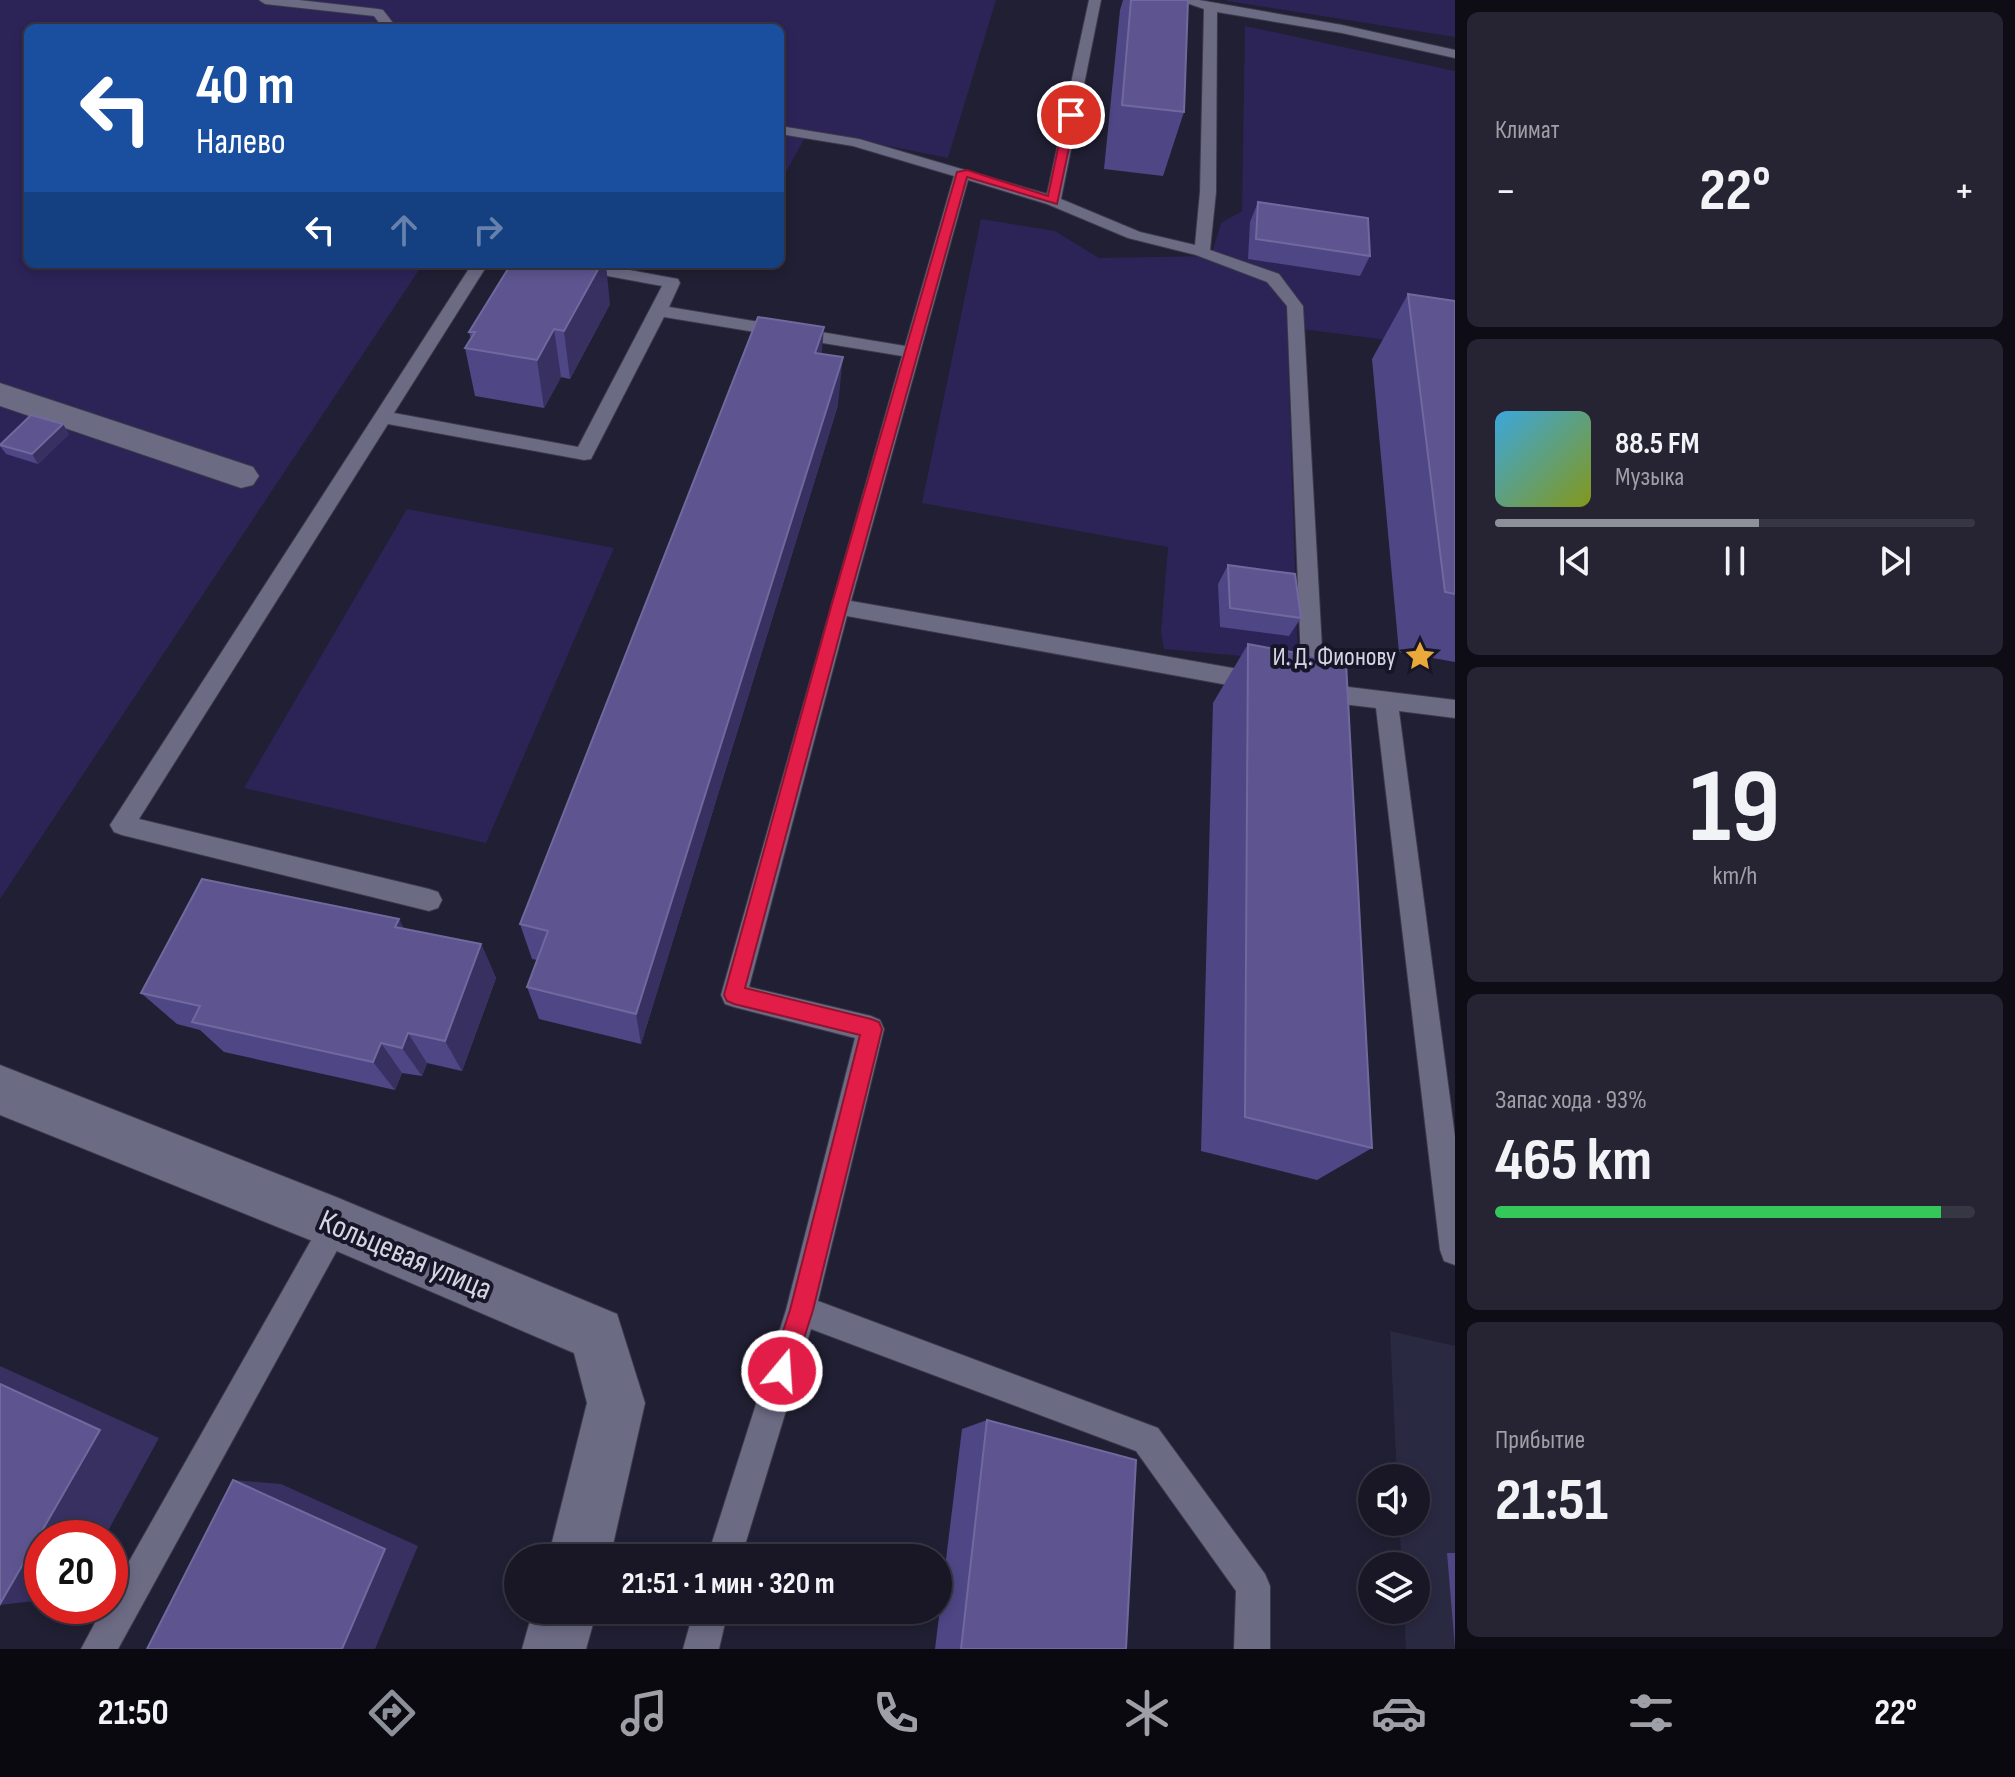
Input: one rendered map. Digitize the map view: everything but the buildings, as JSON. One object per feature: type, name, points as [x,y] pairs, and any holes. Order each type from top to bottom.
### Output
[{"type":"street","points":[[0,394],[241,476]]},
{"type":"street","name":"Кольцевая улица","points":[[0,1090],[336,1224],[597,1334],[616,1403],[582,1544]]},
{"type":"street","points":[[554,1649],[561,1624]]},
{"type":"lane","points":[[265,0],[378,13],[387,24]]},
{"type":"lane","points":[[1053,201],[1095,0]]},
{"type":"lane","points":[[1184,0],[1342,29],[1455,54]]},
{"type":"lane","points":[[1202,252],[1208,192],[1211,7]]},
{"type":"lane","points":[[784,131],[854,142],[963,172],[1053,201],[1134,235],[1202,252],[1273,278],[1295,306],[1313,691]]},
{"type":"lane","points":[[728,1544],[801,1310],[871,1029],[734,995],[839,607],[963,172]]},
{"type":"lane","points":[[429,900],[122,825],[477,268]]},
{"type":"lane","points":[[383,417],[584,454],[672,283],[591,268]]},
{"type":"lane","points":[[659,311],[911,352]]},
{"type":"lane","points":[[839,607],[1313,691],[1455,709]]},
{"type":"lane","points":[[1386,699],[1455,1250]]},
{"type":"lane","points":[[99,1649],[336,1224]]},
{"type":"lane","points":[[801,1310],[1147,1439],[1253,1586],[1252,1649]]},
{"type":"lane","points":[[701,1649],[707,1624]]},
{"type":"shaded area","points":[[0,0],[996,0],[948,158],[809,130],[784,176],[784,24],[24,24],[24,268],[420,268],[0,899]]},
{"type":"shaded area","points":[[1455,0],[1455,37],[1227,1]]},
{"type":"shaded area","points":[[1245,26],[1455,71],[1455,349],[1287,327],[1298,661],[1164,649],[1161,632],[1168,547],[922,503],[981,219],[1055,231],[1099,258],[1211,256],[1221,223],[1242,211]]},
{"type":"shaded area","points":[[407,509],[614,548],[486,843],[244,788]]},
{"type":"shaded area","points":[[1390,1331],[1455,1346],[1455,1649],[1406,1649],[1405,1624],[1430,1624],[1430,1552],[1401,1552],[1400,1536],[1430,1536],[1430,1464],[1396,1464]]},
{"type":"place","name":"И. Д. Фионову","points":[[1420,656]]},
{"type":"route","points":[[782,1371],[801,1310],[871,1029],[734,995],[839,607],[963,172],[1053,201],[1071,115]]}]
